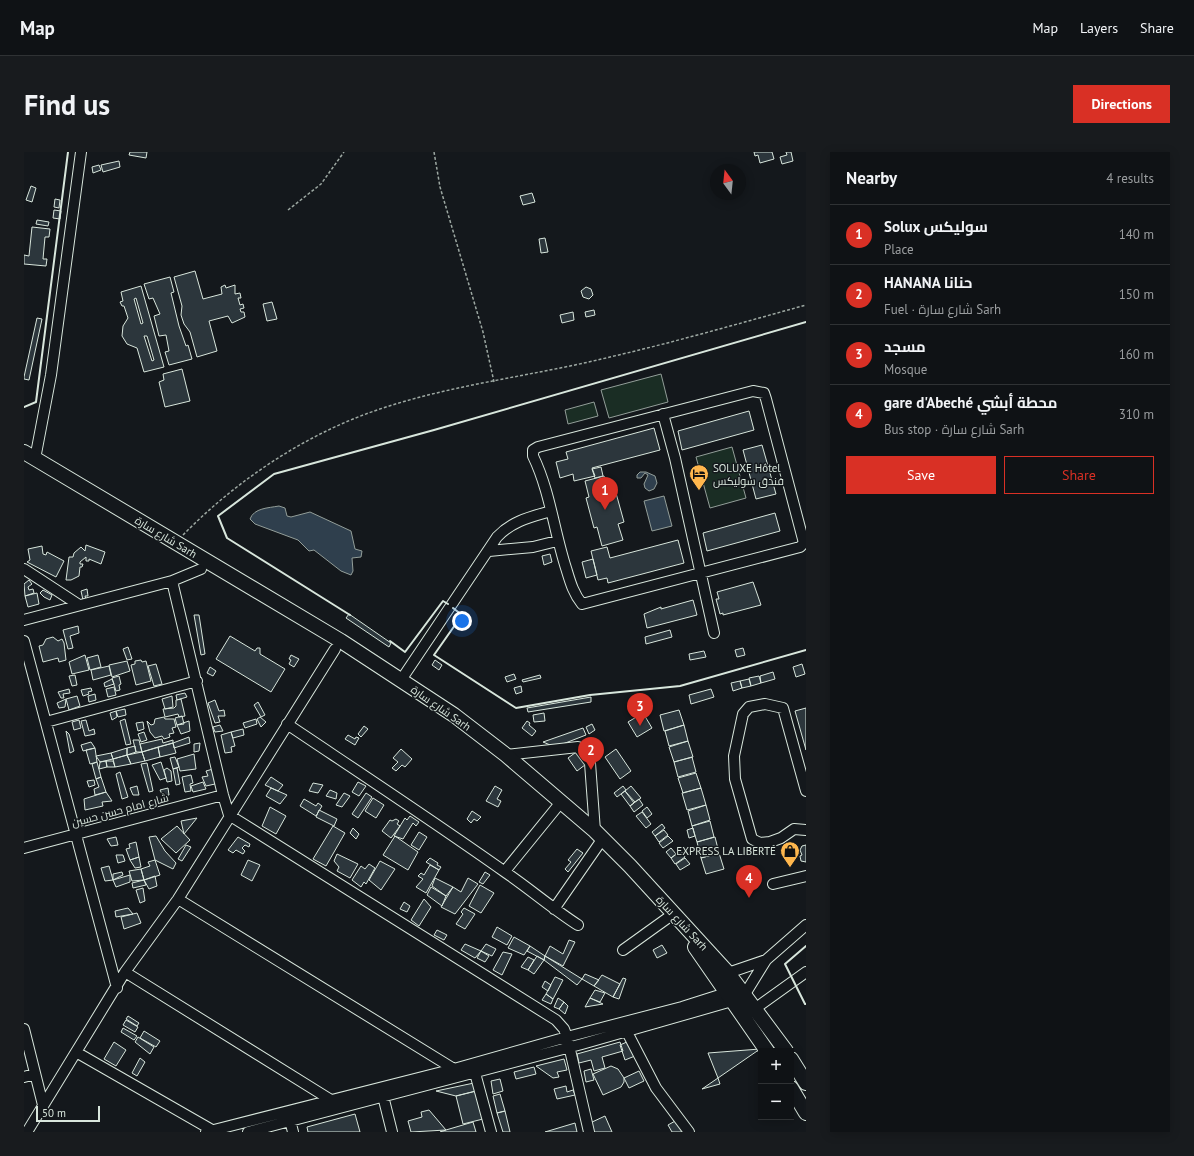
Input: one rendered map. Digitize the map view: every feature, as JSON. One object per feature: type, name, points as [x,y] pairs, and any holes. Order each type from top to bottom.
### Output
[{"type":"highway","name":"شارع سارة Sarh","points":[[28,458],[175,543],[341,642],[454,715],[506,755],[630,866],[728,973],[756,1008],[784,1048]]},
{"type":"highway","name":"شارع سارة Sarh","points":[[28,458],[201,569],[335,649],[447,720],[514,770],[557,807],[597,838],[629,872],[696,949],[765,1048]]},
{"type":"highway","points":[[794,1064],[806,1083]]},
{"type":"highway","points":[[794,1093],[806,1113]]},
{"type":"street","points":[[28,458],[51,375],[81,152]]},
{"type":"street","points":[[753,391],[764,393],[804,543],[800,547],[582,604],[575,594],[557,541],[551,511],[533,456],[534,450],[538,447],[663,414],[753,391]]},
{"type":"street","points":[[663,414],[675,458],[714,633]]},
{"type":"street","points":[[400,680],[497,537],[506,528],[524,518],[551,511]]},
{"type":"street","points":[[489,550],[533,547],[557,541]]},
{"type":"street","points":[[24,568],[79,605]]},
{"type":"street","points":[[24,620],[172,581],[201,569]]},
{"type":"street","points":[[172,581],[223,795],[230,815],[556,1020],[564,1029],[567,1037],[589,1132]]},
{"type":"street","points":[[24,641],[117,988]]},
{"type":"street","points":[[27,1132],[117,988],[125,972],[178,899],[335,649]]},
{"type":"street","points":[[46,722],[197,681]]},
{"type":"street","points":[[806,791],[783,708],[765,704],[749,707],[743,714],[734,756],[735,779],[752,839],[760,843],[770,842],[781,838],[794,829],[806,830]]},
{"type":"street","points":[[287,724],[505,871],[546,901],[554,910],[578,925]]},
{"type":"street","points":[[506,755],[578,747],[590,763],[597,838],[554,910]]},
{"type":"street","name":"شارع امام حسن حسين","points":[[24,848],[223,795]]},
{"type":"street","points":[[505,871],[557,807]]},
{"type":"street","points":[[773,884],[806,876]]},
{"type":"street","points":[[178,899],[454,1068]]},
{"type":"street","points":[[623,950],[669,917]]},
{"type":"street","points":[[745,994],[766,960],[806,925]]},
{"type":"street","points":[[728,973],[766,960]]},
{"type":"street","points":[[125,972],[330,1100]]},
{"type":"street","points":[[756,1008],[806,972]]},
{"type":"street","points":[[76,1052],[209,1131],[682,1007],[729,997]]},
{"type":"street","points":[[248,1132],[627,1032],[729,997]]},
{"type":"street","points":[[24,1029],[43,1105]]},
{"type":"street","points":[[627,1032],[656,1088],[689,1132]]},
{"type":"street","points":[[475,1073],[491,1132]]},
{"type":"street","points":[[24,1076],[35,1074]]},
{"type":"street","points":[[383,1096],[392,1132]]},
{"type":"street","points":[[290,1120],[294,1132]]},
{"type":"path","points":[[288,210],[321,184],[344,152]]},
{"type":"path","points":[[434,152],[440,187],[483,332],[494,382]]},
{"type":"path","points":[[175,543],[209,508],[296,446],[354,419],[422,397],[609,357],[806,305]]},
{"type":"green space","points":[[661,374],[668,402],[609,418],[601,390]]},
{"type":"green space","points":[[594,402],[598,416],[568,424],[565,410]]},
{"type":"green space","points":[[732,447],[746,498],[710,508],[696,457]]},
{"type":"water","points":[[640,472],[646,472],[655,476],[657,483],[654,489],[649,491],[645,488],[644,484],[648,475],[645,473],[641,478],[637,478],[637,475]]},
{"type":"water","points":[[664,496],[672,526],[652,531],[644,501]]},
{"type":"water","points":[[279,506],[285,508],[287,516],[291,517],[310,512],[351,531],[355,549],[362,551],[361,557],[352,558],[353,571],[351,575],[341,571],[314,550],[309,551],[298,540],[255,524],[250,519],[252,515],[258,511]]},
{"type":"building","points":[[130,152],[147,152],[146,158],[129,155]]},
{"type":"building","points":[[754,152],[772,152],[774,159],[760,163],[758,155],[755,156]]},
{"type":"building","points":[[786,152],[791,152],[793,161],[782,164],[780,157],[787,155]]},
{"type":"building","points":[[119,161],[120,167],[103,172],[101,165]]},
{"type":"building","points":[[99,165],[101,170],[93,173],[92,167]]},
{"type":"building","points":[[31,186],[36,188],[32,202],[26,200]]},
{"type":"building","points":[[532,193],[535,202],[523,205],[520,196]]},
{"type":"building","points":[[55,199],[60,200],[59,208],[54,207]]},
{"type":"building","points":[[54,210],[61,211],[60,219],[53,218]]},
{"type":"building","points":[[37,220],[49,222],[48,226],[36,224]]},
{"type":"building","points":[[32,227],[50,229],[49,237],[45,237],[43,259],[47,259],[46,266],[24,264],[24,255],[29,256]]},
{"type":"building","points":[[545,238],[548,252],[541,253],[539,239]]},
{"type":"building","points":[[195,271],[203,299],[222,294],[221,287],[225,285],[226,288],[235,285],[235,294],[240,293],[241,298],[238,298],[240,305],[243,304],[244,308],[240,309],[241,312],[244,312],[245,317],[232,323],[228,316],[209,321],[217,351],[197,357],[190,332],[184,324],[181,315],[182,306],[174,277]]},
{"type":"building","points":[[170,277],[174,292],[171,293],[179,326],[186,346],[188,345],[192,359],[169,365],[165,352],[169,351],[166,335],[159,336],[154,316],[160,314],[153,298],[149,299],[144,284]]},
{"type":"building","points":[[141,286],[164,367],[144,372],[137,348],[127,344],[122,336],[123,326],[128,318],[124,306],[122,306],[120,302],[123,301],[121,292]],"holes":[[[136,298],[143,323],[141,324],[134,299]],[[144,336],[147,336],[154,360],[152,361]]]},
{"type":"building","points":[[586,287],[591,289],[593,295],[589,299],[583,297],[581,291]]},
{"type":"building","points":[[272,302],[277,319],[267,321],[263,304]]},
{"type":"building","points":[[594,310],[595,315],[586,317],[585,312]]},
{"type":"building","points":[[573,312],[574,320],[562,323],[560,315]]},
{"type":"building","points":[[37,318],[42,319],[29,380],[24,379],[24,377]]},
{"type":"building","points":[[182,369],[190,401],[165,407],[159,382],[164,380],[163,374]]},
{"type":"building","points":[[749,411],[754,430],[682,450],[678,431]]},
{"type":"building","points":[[654,428],[660,450],[592,468],[595,476],[574,481],[573,474],[560,478],[556,462],[568,459],[566,452]]},
{"type":"building","points":[[762,445],[776,494],[756,499],[743,450]]},
{"type":"building","points":[[601,467],[603,476],[595,478],[592,469]]},
{"type":"building","points":[[604,476],[609,495],[616,493],[624,522],[618,524],[623,540],[602,546],[597,527],[594,528],[586,498],[589,497],[585,481]]},
{"type":"building","points":[[775,513],[780,531],[707,551],[703,533]]},
{"type":"building","points":[[678,540],[684,563],[608,583],[607,578],[598,580],[591,551],[607,547],[610,558]]},
{"type":"building","points":[[86,545],[105,552],[101,564],[89,559],[89,561],[86,561],[86,557],[80,562],[80,564],[83,564],[82,567],[80,567],[79,576],[71,580],[66,580],[69,557],[73,557],[74,553],[81,547],[85,551]]},
{"type":"building","points":[[42,546],[43,554],[46,555],[47,552],[64,561],[56,577],[27,562],[30,560],[28,549]]},
{"type":"building","points":[[550,554],[552,562],[544,565],[542,556]]},
{"type":"building","points":[[593,559],[597,575],[586,578],[582,562]]},
{"type":"building","points":[[29,580],[32,584],[28,587],[29,590],[33,589],[34,593],[25,596],[24,584]]},
{"type":"building","points":[[753,582],[761,605],[723,615],[723,613],[720,614],[716,599],[719,599],[717,592]]},
{"type":"building","points":[[87,589],[88,596],[85,596],[86,599],[83,600],[81,591]]},
{"type":"building","points":[[43,590],[52,595],[50,600],[40,593]]},
{"type":"building","points":[[37,593],[39,604],[28,607],[25,596]]},
{"type":"building","points":[[693,600],[697,615],[647,628],[644,614],[661,607],[661,609]]},
{"type":"building","points":[[349,614],[391,643],[389,647],[346,618]]},
{"type":"building","points":[[194,615],[199,615],[205,654],[201,655]]},
{"type":"building","points":[[78,626],[79,633],[70,636],[73,648],[68,649],[63,630]]},
{"type":"building","points":[[670,630],[672,637],[646,644],[645,637]]},
{"type":"building","points":[[230,636],[255,651],[257,648],[260,648],[260,654],[285,669],[271,692],[216,659]]},
{"type":"building","points":[[53,637],[58,641],[62,639],[64,643],[66,660],[59,662],[58,658],[43,662],[39,646],[43,645],[46,639]]},
{"type":"building","points":[[128,647],[132,659],[127,660],[123,649]]},
{"type":"building","points":[[743,648],[745,655],[737,657],[735,650]]},
{"type":"building","points":[[704,651],[706,657],[690,660],[689,654]]},
{"type":"building","points":[[85,655],[89,670],[72,674],[69,662]]},
{"type":"building","points":[[98,655],[101,667],[90,670],[87,658]]},
{"type":"building","points":[[291,655],[299,659],[294,667],[289,664]]},
{"type":"building","points":[[141,660],[142,662],[146,661],[151,681],[136,685],[131,665],[135,664],[135,661]]},
{"type":"building","points":[[435,660],[442,665],[439,670],[432,665]]},
{"type":"building","points":[[127,661],[130,671],[112,677],[109,665]]},
{"type":"building","points":[[156,664],[162,684],[154,686],[148,666]]},
{"type":"building","points":[[802,664],[805,674],[796,677],[793,667]]},
{"type":"building","points":[[109,666],[111,675],[93,680],[91,670]]},
{"type":"building","points":[[210,667],[216,671],[213,676],[207,673]]},
{"type":"building","points":[[773,672],[775,679],[761,683],[760,676]]},
{"type":"building","points":[[514,674],[516,679],[507,682],[505,677]]},
{"type":"building","points":[[75,675],[77,685],[72,686],[69,676]]},
{"type":"building","points":[[540,675],[541,678],[523,682],[522,680]]},
{"type":"building","points":[[119,676],[121,684],[119,685],[120,690],[116,691],[112,678]]},
{"type":"building","points":[[759,676],[761,683],[751,686],[749,678]]},
{"type":"building","points":[[112,679],[114,684],[105,687],[104,683]]},
{"type":"building","points":[[749,679],[751,686],[742,688],[740,681]]},
{"type":"building","points":[[740,681],[742,688],[733,691],[731,683]]},
{"type":"building","points":[[521,686],[522,692],[516,694],[514,688]]},
{"type":"building","points":[[114,687],[116,695],[108,697],[106,689]]},
{"type":"building","points":[[91,688],[92,691],[88,692],[89,694],[83,696],[81,690]]},
{"type":"building","points":[[69,689],[70,693],[63,694],[64,698],[61,698],[58,692]]},
{"type":"building","points":[[711,689],[714,697],[691,704],[689,695]]},
{"type":"building","points":[[185,693],[187,697],[177,700],[176,695]]},
{"type":"building","points":[[95,694],[96,700],[89,702],[88,696]]},
{"type":"building","points":[[77,696],[80,706],[69,710],[66,699]]},
{"type":"building","points":[[172,696],[173,707],[165,709],[162,699]]},
{"type":"building","points":[[591,697],[591,702],[528,712],[527,708]]},
{"type":"building","points":[[66,699],[65,707],[59,708],[57,703]]},
{"type":"building","points":[[181,699],[185,716],[179,717],[178,714],[165,717],[163,709],[174,708],[176,706],[176,700]]},
{"type":"building","points":[[215,700],[219,711],[224,710],[225,716],[218,716],[220,722],[215,723],[208,703]]},
{"type":"building","points":[[258,702],[265,715],[261,717],[254,705]]},
{"type":"building","points":[[806,708],[806,750],[795,711]]},
{"type":"building","points":[[125,709],[126,715],[118,717],[116,711]]},
{"type":"building","points":[[679,710],[684,725],[664,731],[660,715]]},
{"type":"building","points":[[116,711],[117,717],[112,720],[110,713]]},
{"type":"building","points":[[544,713],[545,721],[534,722],[533,715]]},
{"type":"building","points":[[643,713],[652,728],[637,737],[628,722]]},
{"type":"building","points":[[182,716],[184,724],[177,725],[175,718]]},
{"type":"building","points":[[164,717],[165,719],[174,719],[176,727],[172,728],[174,733],[169,734],[170,737],[164,739],[162,736],[155,738],[150,732],[147,721],[151,725],[154,724],[155,719]]},
{"type":"building","points":[[260,717],[266,722],[261,727],[257,719]]},
{"type":"building","points":[[125,719],[131,744],[126,745],[120,721]]},
{"type":"building","points":[[256,719],[257,724],[245,728],[243,723]]},
{"type":"building","points":[[79,720],[81,728],[74,730],[72,722]]},
{"type":"building","points":[[86,720],[89,731],[94,729],[95,734],[85,736],[81,721]]},
{"type":"building","points":[[189,721],[190,731],[181,734],[177,725]]},
{"type":"building","points":[[527,721],[536,731],[532,736],[522,728]]},
{"type":"building","points":[[143,722],[144,729],[138,731],[136,723]]},
{"type":"building","points":[[592,724],[595,730],[589,734],[586,727]]},
{"type":"building","points":[[220,725],[223,731],[215,732],[213,727]]},
{"type":"building","points":[[684,725],[688,741],[669,746],[665,731]]},
{"type":"building","points":[[364,726],[368,729],[361,737],[358,734]]},
{"type":"building","points":[[583,728],[586,735],[555,747],[543,742]]},
{"type":"building","points":[[243,729],[244,735],[233,738],[231,732]]},
{"type":"building","points":[[66,731],[69,734],[74,751],[70,753]]},
{"type":"building","points":[[144,732],[147,740],[141,742],[138,734]]},
{"type":"building","points":[[231,732],[235,746],[231,747],[232,752],[225,753],[221,735]]},
{"type":"building","points":[[348,735],[355,739],[356,737],[359,738],[355,745],[345,739]]},
{"type":"building","points":[[189,737],[190,743],[174,748],[173,743]]},
{"type":"building","points":[[162,739],[163,743],[173,740],[173,743],[142,752],[140,744]]},
{"type":"building","points":[[594,739],[602,752],[577,771],[568,758]]},
{"type":"building","points":[[133,740],[139,740],[142,752],[136,752]]},
{"type":"building","points":[[688,741],[693,757],[674,762],[669,747]]},
{"type":"building","points":[[91,742],[95,748],[83,751],[81,745]]},
{"type":"building","points":[[173,743],[176,753],[160,757],[158,747]]},
{"type":"building","points":[[200,743],[199,751],[194,752],[194,744]]},
{"type":"building","points":[[135,746],[136,752],[127,755],[127,748]]},
{"type":"building","points":[[158,747],[160,757],[145,761],[142,752]]},
{"type":"building","points":[[95,748],[97,762],[90,764],[86,750]]},
{"type":"building","points":[[127,748],[127,755],[113,759],[111,753]]},
{"type":"building","points":[[401,749],[412,759],[405,767],[402,765],[396,771],[392,768],[398,762],[393,758]]},
{"type":"building","points":[[616,749],[631,771],[620,779],[605,757]]},
{"type":"building","points":[[142,752],[145,761],[131,764],[127,755]]},
{"type":"building","points":[[111,753],[113,759],[100,762],[96,756]]},
{"type":"building","points":[[194,754],[196,769],[180,771],[177,759]]},
{"type":"building","points":[[127,755],[131,764],[115,767],[113,759]]},
{"type":"building","points":[[175,757],[179,767],[173,769],[170,758]]},
{"type":"building","points":[[692,757],[696,772],[678,777],[674,762]]},
{"type":"building","points":[[106,761],[107,767],[99,769],[100,762]]},
{"type":"building","points":[[106,761],[113,761],[115,767],[107,767]]},
{"type":"building","points":[[97,762],[101,777],[96,779],[92,764]]},
{"type":"building","points":[[161,762],[166,778],[160,780],[152,765]]},
{"type":"building","points":[[147,763],[153,791],[149,792],[141,764]]},
{"type":"building","points":[[167,768],[171,771],[172,781],[167,782],[164,770]]},
{"type":"building","points":[[177,768],[180,784],[176,785],[173,769]]},
{"type":"building","points":[[213,769],[215,784],[206,786],[202,777],[208,776],[206,771]]},
{"type":"building","points":[[120,772],[128,797],[122,799],[116,774]]},
{"type":"building","points":[[696,773],[701,788],[683,793],[678,778]]},
{"type":"building","points":[[191,775],[193,783],[190,784],[191,791],[185,792],[182,777]]},
{"type":"building","points":[[101,777],[106,792],[95,795],[94,789],[99,787],[96,779]]},
{"type":"building","points":[[271,777],[283,785],[278,791],[265,785]]},
{"type":"building","points":[[94,780],[95,785],[89,787],[87,781]]},
{"type":"building","points":[[203,782],[206,789],[193,792],[191,786]]},
{"type":"building","points":[[358,782],[366,786],[359,796],[352,792]]},
{"type":"building","points":[[313,783],[323,785],[318,793],[309,791]]},
{"type":"building","points":[[137,786],[139,795],[133,795],[130,788]]},
{"type":"building","points":[[495,786],[502,790],[497,799],[501,801],[498,807],[486,801]]},
{"type":"building","points":[[623,786],[626,790],[617,797],[614,793]]},
{"type":"building","points":[[631,786],[641,798],[635,802],[625,791]]},
{"type":"building","points":[[168,788],[169,795],[163,796],[160,790]]},
{"type":"building","points":[[271,788],[287,795],[280,804],[266,796]]},
{"type":"building","points":[[701,788],[706,805],[687,810],[682,793]]},
{"type":"building","points":[[330,790],[337,793],[336,799],[326,796]]},
{"type":"building","points":[[625,791],[634,803],[630,806],[621,794]]},
{"type":"building","points":[[106,792],[112,801],[102,802],[103,806],[85,810],[84,799]]},
{"type":"building","points":[[344,793],[350,796],[342,807],[336,805]]},
{"type":"building","points":[[366,793],[372,797],[358,818],[352,814]]},
{"type":"building","points":[[373,798],[384,805],[376,818],[365,811]]},
{"type":"building","points":[[304,799],[316,806],[318,803],[322,806],[316,816],[300,806]]},
{"type":"building","points":[[639,799],[643,805],[634,812],[630,806]]},
{"type":"building","points":[[706,805],[710,820],[692,826],[688,811]]},
{"type":"building","points":[[270,807],[286,816],[276,834],[262,826]]},
{"type":"building","points":[[647,807],[652,814],[647,818],[642,811]]},
{"type":"building","points":[[319,810],[337,819],[334,826],[316,817]]},
{"type":"building","points":[[472,811],[481,817],[477,821],[474,819],[471,823],[467,819]]},
{"type":"building","points":[[642,812],[651,824],[646,828],[636,816]]},
{"type":"building","points":[[410,816],[419,822],[416,826],[413,823],[403,839],[394,836],[405,818],[407,820]]},
{"type":"building","points":[[197,818],[184,834],[181,821]]},
{"type":"building","points":[[396,819],[399,821],[397,824],[400,826],[391,838],[382,831],[390,820],[392,821]]},
{"type":"building","points":[[710,821],[714,837],[697,842],[692,826]]},
{"type":"building","points":[[662,824],[665,828],[655,836],[652,832]]},
{"type":"building","points":[[177,826],[190,840],[176,853],[161,839]]},
{"type":"building","points":[[333,826],[345,833],[326,866],[313,859]]},
{"type":"building","points":[[353,828],[359,834],[356,839],[350,833]]},
{"type":"building","points":[[693,828],[695,836],[689,838],[687,830]]},
{"type":"building","points":[[664,830],[668,835],[659,842],[655,836]]},
{"type":"building","points":[[419,832],[427,837],[419,850],[411,845]]},
{"type":"building","points":[[156,836],[165,851],[176,863],[173,869],[155,860],[149,837]]},
{"type":"building","points":[[395,836],[418,852],[408,870],[383,855]]},
{"type":"building","points":[[668,836],[673,841],[663,848],[659,843]]},
{"type":"building","points":[[116,837],[118,845],[111,846],[107,839]]},
{"type":"building","points":[[238,837],[250,844],[249,847],[245,845],[242,848],[245,851],[243,854],[236,850],[233,853],[228,850]]},
{"type":"building","points":[[715,837],[719,853],[701,858],[697,842]]},
{"type":"building","points":[[136,842],[139,857],[130,860],[126,849],[130,848],[129,844]]},
{"type":"building","points":[[186,845],[191,847],[182,861],[178,859]]},
{"type":"building","points":[[806,845],[806,862],[801,861],[800,856],[802,855],[800,850],[802,846]]},
{"type":"building","points":[[671,848],[676,854],[671,858],[666,852]]},
{"type":"building","points":[[577,849],[583,853],[568,872],[565,869],[571,862],[568,860]]},
{"type":"building","points":[[681,851],[685,857],[675,864],[671,858]]},
{"type":"building","points":[[719,853],[724,869],[706,874],[701,858]]},
{"type":"building","points":[[337,854],[358,864],[350,878],[337,871],[339,867],[334,861]]},
{"type":"building","points":[[116,855],[123,855],[125,861],[118,863]]},
{"type":"building","points":[[139,857],[141,867],[135,868],[130,860]]},
{"type":"building","points":[[430,858],[441,867],[439,870],[426,862]]},
{"type":"building","points":[[685,858],[690,864],[680,870],[676,864]]},
{"type":"building","points":[[155,860],[160,875],[144,880],[141,869],[150,866],[148,862]]},
{"type":"building","points":[[248,860],[260,865],[252,881],[241,875]]},
{"type":"building","points":[[380,861],[395,869],[381,890],[369,880]]},
{"type":"building","points":[[369,864],[375,868],[366,884],[364,882],[361,887],[352,880],[361,866],[365,869]]},
{"type":"building","points":[[430,865],[439,870],[426,893],[416,887],[423,879],[418,876],[421,873],[424,875]]},
{"type":"building","points":[[109,866],[113,880],[105,881],[101,868]]},
{"type":"building","points":[[141,869],[144,880],[132,881],[129,871]]},
{"type":"building","points":[[122,872],[123,875],[113,880],[113,874]]},
{"type":"building","points":[[485,872],[490,875],[483,884],[479,882]]},
{"type":"building","points":[[130,875],[130,882],[116,887],[113,880]]},
{"type":"building","points":[[155,876],[157,886],[149,889],[144,880]]},
{"type":"building","points":[[435,878],[453,887],[446,896],[432,886]]},
{"type":"building","points":[[468,878],[478,884],[455,914],[441,907],[453,887],[461,892]]},
{"type":"building","points":[[144,880],[146,885],[133,888],[132,883]]},
{"type":"building","points":[[480,885],[494,893],[481,913],[469,906]]},
{"type":"building","points":[[431,887],[446,896],[442,906],[427,895]]},
{"type":"building","points":[[143,888],[145,901],[140,903],[136,890]]},
{"type":"building","points":[[424,899],[431,907],[419,926],[411,920]]},
{"type":"building","points":[[404,902],[410,906],[407,912],[400,909]]},
{"type":"building","points":[[128,908],[133,914],[116,917],[115,911]]},
{"type":"building","points":[[464,908],[475,914],[465,929],[456,924],[463,914],[461,912]]},
{"type":"building","points":[[137,913],[141,923],[124,929],[121,917]]},
{"type":"building","points":[[497,927],[512,936],[507,945],[492,937]]},
{"type":"building","points":[[437,930],[447,935],[444,940],[434,935]]},
{"type":"building","points":[[514,937],[530,946],[524,955],[508,948]]},
{"type":"building","points":[[569,940],[575,942],[563,966],[545,956],[550,946],[563,954]]},
{"type":"building","points":[[465,944],[481,951],[475,958],[461,950]]},
{"type":"building","points":[[486,944],[496,949],[492,956],[481,951]]},
{"type":"building","points":[[662,945],[667,953],[657,958],[653,950]]},
{"type":"building","points":[[530,946],[545,956],[544,960],[527,951]]},
{"type":"building","points":[[481,951],[489,956],[485,962],[477,958]]},
{"type":"building","points":[[503,952],[512,954],[502,975],[493,970]]},
{"type":"building","points":[[537,956],[544,960],[534,974],[528,970]]},
{"type":"building","points":[[545,956],[582,979],[577,985],[544,960]]},
{"type":"building","points":[[528,957],[534,960],[528,970],[521,967]]},
{"type":"building","points":[[585,974],[599,980],[594,986],[582,979]]},
{"type":"building","points":[[602,975],[620,984],[613,997],[594,986]]},
{"type":"building","points":[[555,977],[563,980],[553,999],[546,994]]},
{"type":"building","points":[[623,978],[626,979],[619,999],[613,997]]},
{"type":"building","points":[[545,981],[551,985],[548,991],[542,987]]},
{"type":"building","points":[[595,990],[605,993],[600,1002],[590,998]]},
{"type":"building","points":[[546,994],[553,999],[551,1004],[542,1000]]},
{"type":"building","points":[[558,998],[564,1002],[559,1009],[554,1007]]},
{"type":"building","points":[[590,998],[603,1004],[585,1007]]},
{"type":"building","points":[[564,1002],[568,1006],[565,1014],[559,1009]]},
{"type":"building","points":[[128,1016],[139,1023],[137,1026],[126,1019]]},
{"type":"building","points":[[126,1020],[138,1027],[135,1032],[123,1025]]},
{"type":"building","points":[[123,1028],[137,1036],[134,1040],[121,1032]]},
{"type":"building","points":[[144,1031],[160,1041],[156,1047],[140,1038]]},
{"type":"building","points":[[138,1037],[154,1047],[150,1054],[135,1042]]},
{"type":"building","points":[[629,1041],[635,1056],[625,1060],[620,1045]]},
{"type":"building","points":[[114,1042],[126,1050],[116,1066],[104,1059]]},
{"type":"building","points":[[620,1042],[623,1051],[602,1057],[605,1068],[594,1071],[591,1060],[579,1063],[577,1054]]},
{"type":"building","points":[[758,1049],[718,1078],[708,1053]]},
{"type":"building","points":[[140,1058],[145,1062],[137,1076],[132,1073]]},
{"type":"building","points":[[564,1059],[567,1070],[557,1072],[559,1077],[553,1078],[536,1066]]},
{"type":"building","points":[[611,1066],[618,1069],[624,1078],[624,1082],[621,1087],[603,1095],[593,1074]]},
{"type":"building","points":[[534,1067],[536,1074],[516,1079],[514,1072]]},
{"type":"building","points":[[591,1069],[594,1080],[586,1082],[584,1071]]},
{"type":"building","points":[[639,1071],[644,1081],[629,1088],[624,1078]]},
{"type":"building","points":[[718,1078],[720,1084],[702,1089]]},
{"type":"building","points":[[500,1079],[503,1091],[493,1094],[491,1081]]},
{"type":"building","points":[[474,1083],[476,1091],[456,1096],[436,1091]]},
{"type":"building","points":[[566,1086],[567,1092],[573,1090],[575,1095],[557,1099],[554,1089]]},
{"type":"building","points":[[476,1091],[483,1119],[463,1124],[456,1096]]},
{"type":"building","points":[[500,1094],[505,1111],[497,1113],[493,1096]]},
{"type":"building","points":[[429,1110],[446,1130],[411,1132],[408,1121],[422,1117],[421,1112]]},
{"type":"building","points":[[505,1111],[510,1132],[503,1132],[497,1113]]},
{"type":"building","points":[[355,1114],[360,1132],[308,1132],[307,1127]]},
{"type":"building","points":[[605,1116],[612,1132],[594,1132],[590,1123]]},
{"type":"building","points":[[677,1120],[684,1132],[672,1132],[668,1125]]},
{"type":"building","points":[[473,1122],[476,1132],[440,1132],[446,1130]]},
{"type":"building","points":[[575,1123],[577,1132],[545,1132]]},
{"type":"wall","points":[[24,407],[36,402],[68,152]]},
{"type":"wall","points":[[350,615],[227,538],[218,516],[274,474],[434,430],[806,322]]},
{"type":"wall","points":[[390,641],[405,652],[443,601],[448,604]]},
{"type":"wall","points":[[453,608],[462,615],[434,655],[516,708],[590,695],[680,686],[806,650]]},
{"type":"wall","points":[[806,946],[785,964],[806,1004]]},
{"type":"place","name":"SOLUXE Hôtel فندق سوليكس","points":[[699,491]]},
{"type":"place","name":"Solux سوليكس","points":[[605,510]]},
{"type":"place","name":"مسجد","points":[[640,726]]},
{"type":"place","name":"HANANA حنانا","points":[[591,770]]},
{"type":"place","name":"EXPRESS LA LIBERTÉ","points":[[790,868]]},
{"type":"place","name":"gare d'Abeché محطة أبشي","points":[[749,898]]}]
